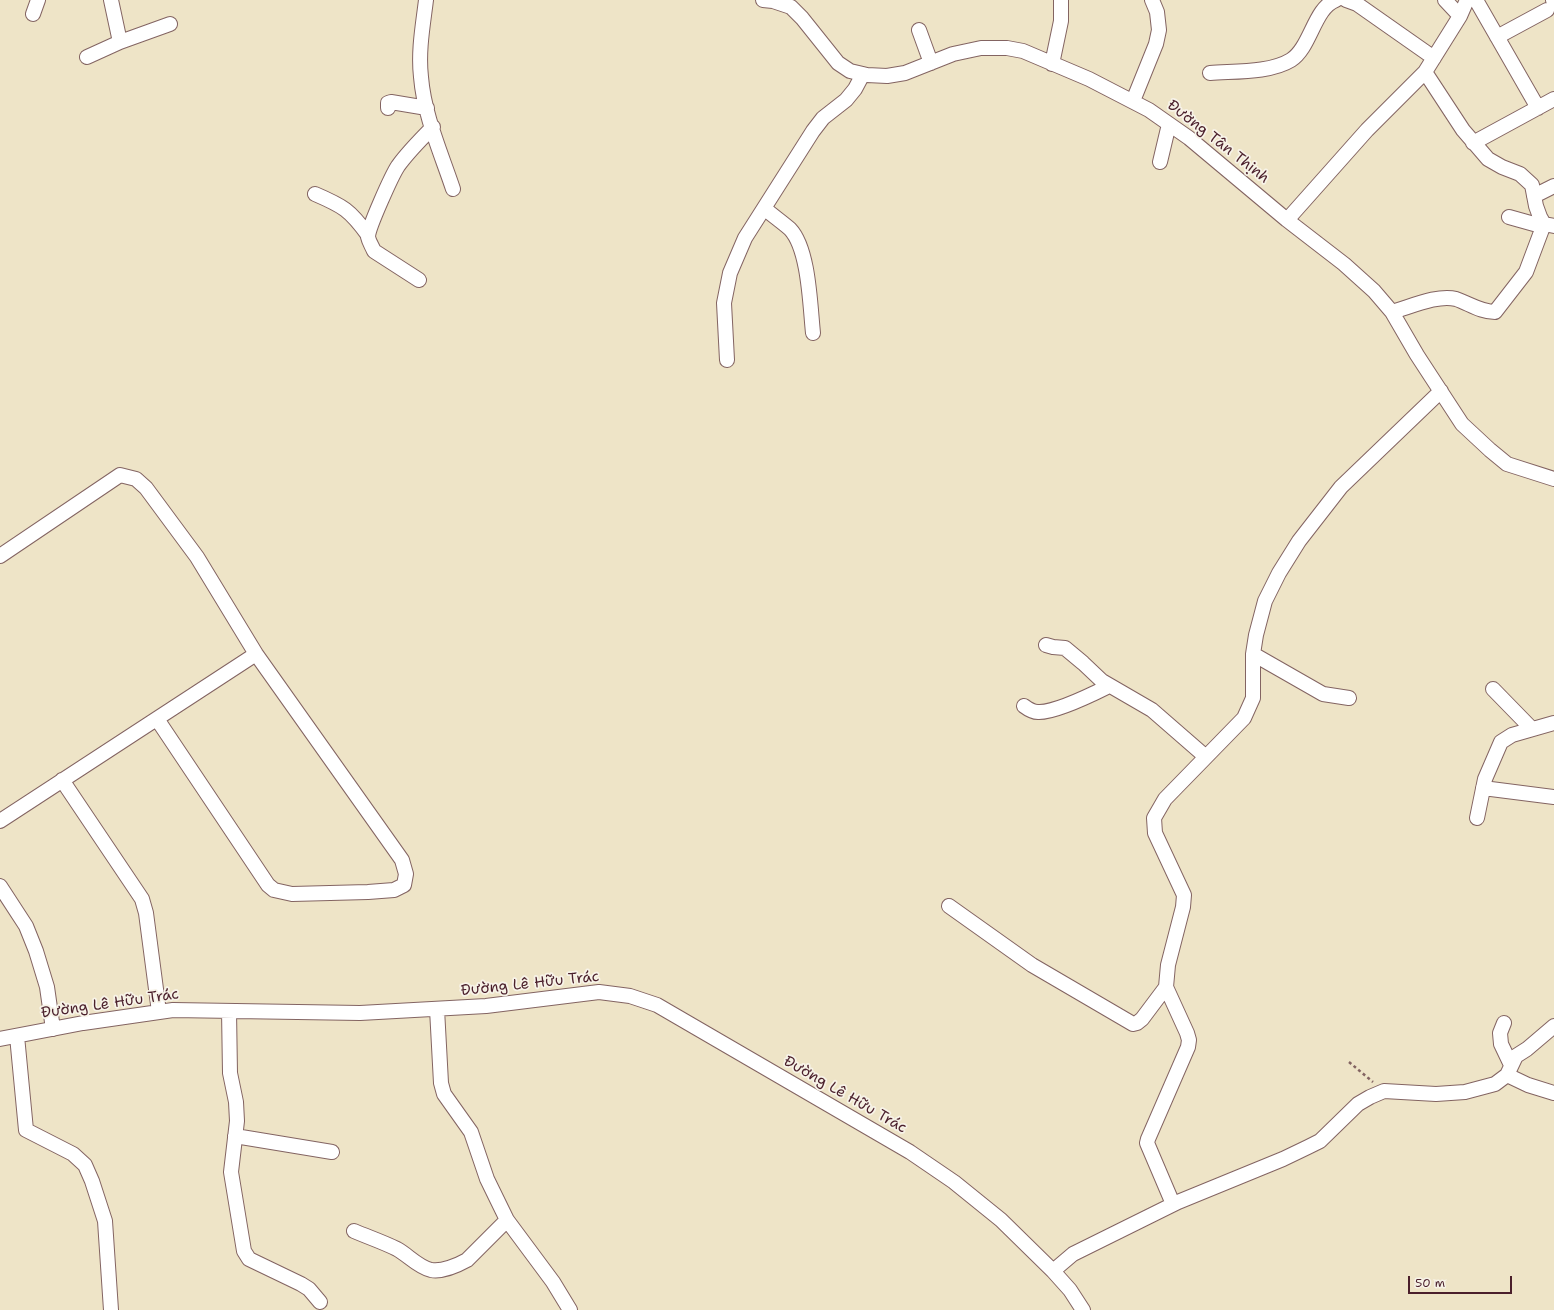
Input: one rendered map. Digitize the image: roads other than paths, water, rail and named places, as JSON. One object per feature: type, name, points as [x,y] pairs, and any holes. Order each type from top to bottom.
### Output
[{"type":"street","points":[[33,14],[38,0]]},
{"type":"street","points":[[112,0],[120,42]]},
{"type":"street","points":[[426,0],[420,63],[421,77],[427,108],[453,189]]},
{"type":"street","name":"Đường Tân Thịnh","points":[[770,0],[795,4],[802,18],[838,63],[850,71],[863,74],[887,76],[905,73],[953,54],[980,48],[1006,48],[1023,51],[1089,80],[1149,110],[1189,138],[1287,220],[1344,264],[1374,291],[1392,312],[1417,355],[1462,424],[1490,450],[1507,464],[1554,478]]},
{"type":"street","points":[[1052,64],[1061,21],[1061,0]]},
{"type":"street","points":[[1133,101],[1156,44],[1159,30],[1157,12],[1152,0]]},
{"type":"street","points":[[1210,73],[1262,69],[1277,66],[1290,60],[1298,55],[1323,11],[1330,2],[1336,0]]},
{"type":"street","points":[[1346,0],[1357,4],[1434,58]]},
{"type":"street","points":[[1445,0],[1460,16]]},
{"type":"street","points":[[1287,220],[1367,130],[1425,72],[1460,16],[1467,0]]},
{"type":"street","points":[[1476,0],[1538,108]]},
{"type":"street","points":[[1498,37],[1551,4]]},
{"type":"street","points":[[87,56],[170,24]]},
{"type":"street","points":[[919,30],[931,63]]},
{"type":"street","points":[[1425,72],[1473,143],[1488,159],[1502,167],[1520,174],[1532,185],[1536,206],[1547,224]]},
{"type":"street","points":[[728,360],[724,303],[730,273],[745,238],[813,131],[823,118],[846,100],[855,89],[863,74]]},
{"type":"street","points":[[1473,143],[1554,99]]},
{"type":"street","points":[[388,108],[388,103],[391,102],[427,108]]},
{"type":"street","points":[[1160,162],[1169,124]]},
{"type":"street","points":[[368,235],[398,167],[433,127]]},
{"type":"street","points":[[1534,196],[1554,186]]},
{"type":"street","points":[[315,194],[339,204],[349,212],[357,219],[368,235],[374,251],[419,280]]},
{"type":"street","points":[[764,208],[790,230],[800,245],[805,268],[813,332]]},
{"type":"street","points":[[1509,217],[1534,224],[1547,224]]},
{"type":"street","points":[[1392,312],[1443,298],[1456,299],[1484,311],[1495,312],[1526,272],[1547,224]]},
{"type":"street","points":[[1173,1204],[1147,1143],[1188,1047],[1189,1040],[1166,987],[1168,965],[1183,907],[1184,895],[1155,834],[1154,818],[1166,799],[1244,718],[1250,708],[1253,698],[1253,654],[1256,635],[1265,601],[1279,573],[1299,541],[1341,487],[1441,391]]},
{"type":"street","points":[[0,556],[120,476],[136,479],[146,488],[197,556],[256,654],[402,860],[406,874],[404,885],[394,890],[368,892],[292,894],[274,890],[268,885],[157,719]]},
{"type":"street","points":[[1046,645],[1065,648],[1109,686],[1152,710],[1206,757]]},
{"type":"street","points":[[0,821],[256,654]]},
{"type":"street","points":[[1253,654],[1323,694],[1349,698]]},
{"type":"street","points":[[1024,706],[1030,710],[1044,712],[1086,697],[1109,686]]},
{"type":"street","points":[[1493,689],[1532,730]]},
{"type":"street","points":[[1477,818],[1484,779],[1501,742],[1512,735],[1554,724]]},
{"type":"street","points":[[62,780],[142,899],[146,913],[159,1012]]},
{"type":"street","points":[[1483,788],[1554,797]]},
{"type":"street","points":[[0,886],[26,926],[36,952],[47,987],[53,1029]]},
{"type":"street","points":[[949,906],[1032,966],[1133,1024],[1142,1019],[1166,987]]},
{"type":"street","name":"Đường Lê Hữu Trác","points":[[0,1039],[83,1023],[173,1010],[360,1013],[486,1006],[599,992],[630,996],[657,1006],[910,1152],[954,1182],[1001,1220],[1053,1270],[1084,1310]]},
{"type":"street","points":[[437,1009],[441,1083],[444,1094],[471,1132],[487,1179],[507,1220],[553,1282],[570,1310]]},
{"type":"street","points":[[229,1011],[230,1073],[238,1120],[231,1172],[244,1251],[249,1259],[309,1289],[320,1302]]},
{"type":"street","points":[[1504,1023],[1500,1033],[1501,1044],[1509,1070],[1528,1085],[1554,1093]]},
{"type":"street","points":[[1053,1270],[1074,1254],[1173,1204],[1283,1159],[1320,1141],[1358,1104],[1384,1091],[1436,1094],[1465,1092],[1495,1084],[1509,1070],[1516,1056],[1527,1049],[1554,1026]]},
{"type":"street","points":[[17,1036],[26,1130],[73,1154],[85,1165],[92,1181],[105,1221],[111,1310]]},
{"type":"street","points":[[235,1136],[332,1152]]},
{"type":"street","points":[[354,1231],[398,1250],[421,1266],[431,1270],[439,1270],[460,1264],[467,1260],[507,1220]]}]
